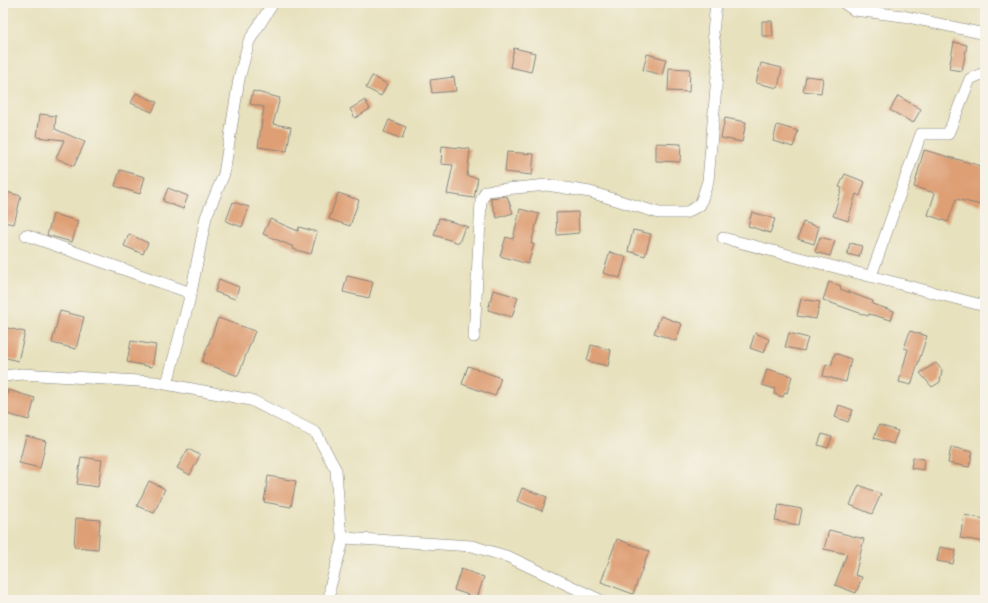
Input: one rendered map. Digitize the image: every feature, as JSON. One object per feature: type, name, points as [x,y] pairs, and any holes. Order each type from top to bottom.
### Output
[{"type":"street","points":[[167,384],[191,293],[206,217],[224,174],[239,79],[249,41],[273,3]]},
{"type":"street","points":[[474,337],[481,201],[486,191],[547,185],[590,192],[659,214],[685,213],[700,205],[708,182],[718,64],[713,32],[716,3]]},
{"type":"street","points":[[844,3],[854,10],[903,16],[985,34]]},
{"type":"street","points":[[871,276],[920,134],[948,134],[970,79],[985,70]]},
{"type":"street","points":[[26,235],[191,293]]},
{"type":"street","points":[[723,238],[985,306]]},
{"type":"street","points":[[3,376],[22,374],[167,384],[251,400],[316,433],[336,470],[340,527],[344,538],[330,586],[330,600]]},
{"type":"street","points":[[344,538],[472,546],[509,557],[600,600]]},
{"type":"building","points":[[762,21],[772,21],[773,36],[762,36]]},
{"type":"building","points":[[954,42],[967,45],[962,71],[949,69]]},
{"type":"building","points":[[514,48],[535,53],[531,72],[510,67]]},
{"type":"building","points":[[647,54],[666,59],[662,75],[643,70]]},
{"type":"building","points":[[761,63],[782,68],[778,88],[756,83]]},
{"type":"building","points":[[669,68],[690,69],[689,92],[668,91]]},
{"type":"building","points":[[372,76],[387,84],[381,96],[366,88]]},
{"type":"building","points":[[806,76],[823,78],[821,93],[803,91]]},
{"type":"building","points":[[454,77],[456,91],[432,93],[430,80]]},
{"type":"building","points":[[253,91],[280,98],[273,124],[291,127],[287,151],[258,147],[264,107],[250,104]]},
{"type":"building","points":[[136,93],[157,102],[152,112],[131,103]]},
{"type":"building","points":[[898,96],[921,109],[913,123],[890,110]]},
{"type":"building","points":[[365,100],[370,109],[355,118],[350,109]]},
{"type":"building","points":[[40,114],[56,116],[55,129],[85,142],[74,166],[56,158],[64,140],[37,137]]},
{"type":"building","points":[[725,118],[746,122],[742,142],[721,138]]},
{"type":"building","points":[[389,120],[406,127],[402,139],[384,132]]},
{"type":"building","points":[[777,125],[798,131],[793,147],[773,141]]},
{"type":"building","points":[[656,143],[681,144],[680,162],[656,161]]},
{"type":"building","points":[[442,146],[470,149],[467,176],[478,178],[474,198],[447,194],[453,165],[441,164]]},
{"type":"building","points":[[924,150],[985,167],[985,189],[981,205],[956,199],[948,222],[928,215],[935,193],[914,187]]},
{"type":"building","points":[[507,152],[534,154],[532,175],[505,172]]},
{"type":"building","points":[[120,170],[145,177],[140,194],[115,186]]},
{"type":"building","points":[[845,174],[865,182],[860,196],[856,194],[848,221],[833,216],[842,188],[839,187]]},
{"type":"building","points":[[168,188],[188,196],[183,209],[163,201]]},
{"type":"building","points":[[3,191],[21,196],[14,224],[3,222]]},
{"type":"building","points":[[338,193],[359,200],[350,226],[329,219]]},
{"type":"building","points":[[507,196],[513,213],[497,218],[490,198]]},
{"type":"building","points":[[233,202],[249,207],[242,227],[226,221]]},
{"type":"building","points":[[520,209],[539,214],[531,244],[534,244],[528,264],[500,256],[506,237],[513,239]]},
{"type":"building","points":[[578,212],[579,233],[557,235],[556,213]]},
{"type":"building","points":[[752,212],[775,219],[770,233],[748,226]]},
{"type":"building","points":[[53,214],[78,221],[72,242],[47,235]]},
{"type":"building","points":[[439,218],[469,227],[464,229],[459,243],[434,235]]},
{"type":"building","points":[[270,219],[298,231],[299,227],[317,232],[311,254],[293,249],[294,247],[263,234]]},
{"type":"building","points":[[803,222],[819,227],[814,244],[798,239]]},
{"type":"building","points":[[633,230],[651,234],[645,256],[628,251]]},
{"type":"building","points":[[129,234],[148,243],[143,254],[124,246]]},
{"type":"building","points":[[820,237],[835,241],[830,256],[815,252]]},
{"type":"building","points":[[850,243],[862,246],[859,257],[847,254]]},
{"type":"building","points":[[610,252],[626,257],[620,278],[603,273]]},
{"type":"building","points":[[347,276],[373,282],[369,298],[343,292]]},
{"type":"building","points":[[219,279],[239,287],[235,299],[215,292]]},
{"type":"building","points":[[829,282],[841,286],[840,289],[873,301],[872,304],[894,311],[891,320],[869,314],[868,316],[823,300]]},
{"type":"building","points":[[493,290],[518,297],[512,317],[488,310]]},
{"type":"building","points":[[801,299],[820,302],[816,319],[797,316]]},
{"type":"building","points":[[60,311],[84,317],[76,349],[52,343]]},
{"type":"building","points":[[661,316],[682,324],[676,341],[654,333]]},
{"type":"building","points":[[218,318],[255,331],[238,376],[202,362]]},
{"type":"building","points":[[3,327],[25,332],[18,361],[3,357]]},
{"type":"building","points":[[910,331],[927,336],[911,385],[899,382],[908,349],[904,348]]},
{"type":"building","points":[[755,333],[769,339],[764,353],[750,348]]},
{"type":"building","points":[[789,333],[808,338],[804,351],[785,347]]},
{"type":"building","points":[[131,341],[156,345],[152,367],[127,362]]},
{"type":"building","points":[[591,345],[611,350],[608,366],[587,361]]},
{"type":"building","points":[[835,353],[851,359],[846,382],[823,376],[826,364],[831,366]]},
{"type":"building","points":[[936,363],[942,370],[940,382],[932,387],[920,373]]},
{"type":"building","points":[[468,366],[501,378],[495,396],[462,384]]},
{"type":"building","points":[[767,369],[792,376],[787,393],[785,392],[783,397],[774,394],[775,389],[762,385]]},
{"type":"building","points":[[8,390],[35,398],[29,420],[3,413]]},
{"type":"building","points":[[839,405],[853,410],[848,422],[835,417]]},
{"type":"building","points":[[879,425],[898,431],[893,444],[874,438]]},
{"type":"building","points":[[822,434],[832,437],[828,448],[818,445]]},
{"type":"building","points":[[26,436],[46,441],[40,468],[19,463]]},
{"type":"building","points":[[951,447],[973,452],[969,467],[948,463]]},
{"type":"building","points":[[188,449],[200,455],[190,475],[177,468]]},
{"type":"building","points":[[81,457],[102,460],[98,487],[77,484]]},
{"type":"building","points":[[913,457],[924,459],[923,470],[911,468]]},
{"type":"building","points":[[268,476],[296,481],[291,507],[264,502]]},
{"type":"building","points":[[149,481],[165,489],[154,513],[137,506]]},
{"type":"building","points":[[859,485],[881,494],[872,514],[850,505]]},
{"type":"building","points":[[522,488],[547,497],[542,511],[517,501]]},
{"type":"building","points":[[779,505],[802,509],[799,525],[775,521]]},
{"type":"building","points":[[964,515],[985,519],[985,542],[960,538]]},
{"type":"building","points":[[76,518],[100,520],[98,549],[74,547]]},
{"type":"building","points":[[829,530],[864,539],[855,575],[862,577],[856,593],[835,585],[847,554],[824,549]]},
{"type":"building","points":[[617,539],[649,551],[633,594],[601,582]]},
{"type":"building","points":[[940,547],[956,550],[953,564],[937,561]]},
{"type":"building","points":[[461,569],[484,577],[477,598],[454,590]]}]
